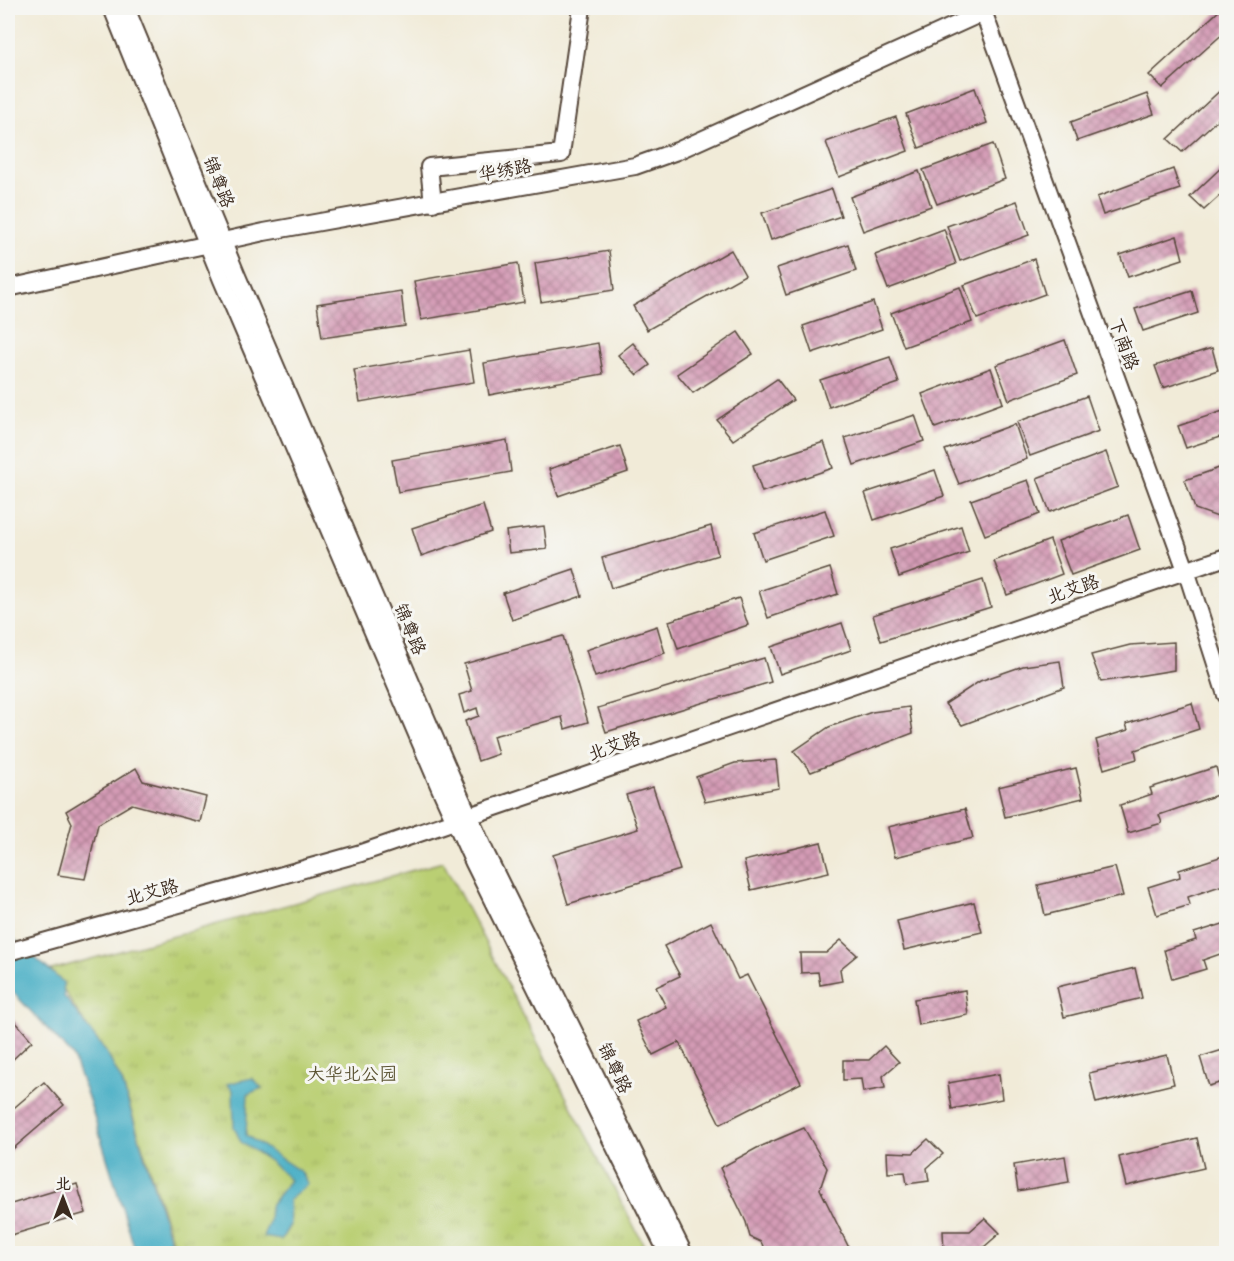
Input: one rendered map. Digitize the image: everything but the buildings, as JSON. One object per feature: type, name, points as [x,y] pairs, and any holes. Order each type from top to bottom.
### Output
[{"type":"street","name":"锦尊路","points":[[112,8],[462,818],[668,1254]]},
{"type":"street","name":"锦尊路","points":[[126,8],[215,242]]},
{"type":"street","points":[[433,203],[429,167],[561,154],[582,8]]},
{"type":"street","name":"华绣路","points":[[8,288],[215,242],[612,171],[657,160],[983,10]]},
{"type":"street","name":"下南路","points":[[983,10],[1185,570],[1227,694]]},
{"type":"street","name":"北艾路","points":[[8,952],[292,873],[462,818],[1227,557]]},
{"type":"street","name":"锦尊路","points":[[462,818],[684,1254]]},
{"type":"green space","name":"大华北公园","points":[[443,862],[648,1253],[176,1253],[122,1082],[51,970]]},
{"type":"water","points":[[8,934],[63,982],[64,996],[106,1052],[122,1082],[174,1253],[136,1253],[90,1103],[72,1055],[8,987]]},
{"type":"water","points":[[252,1078],[262,1088],[248,1094],[246,1135],[301,1172],[308,1184],[289,1200],[290,1225],[281,1240],[263,1237],[269,1221],[270,1206],[290,1180],[271,1162],[241,1142],[234,1127],[233,1090],[227,1084]]}]
